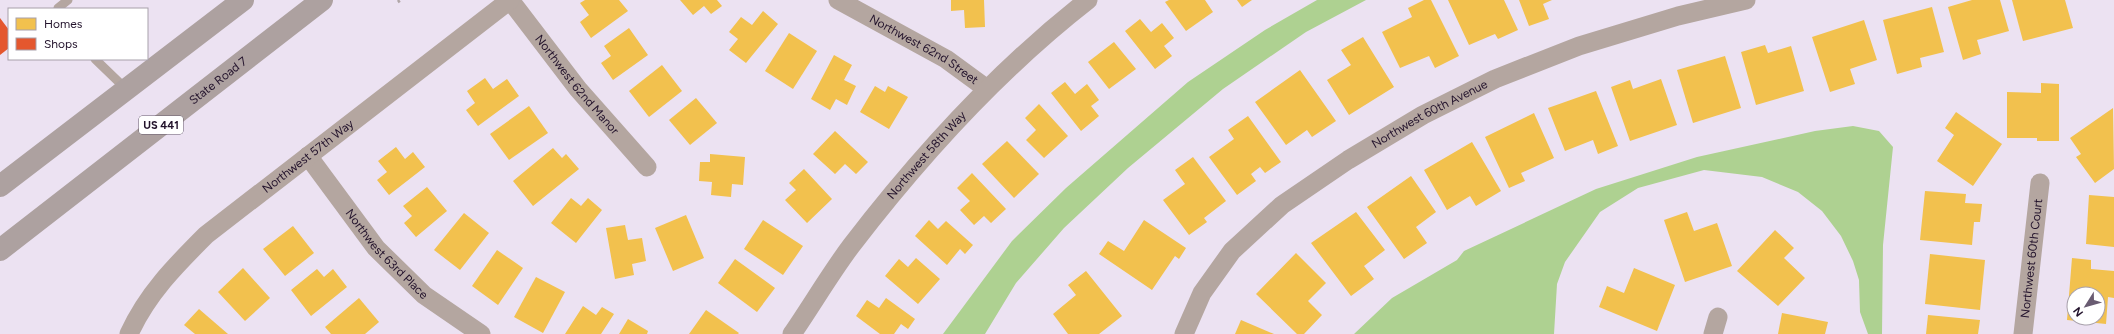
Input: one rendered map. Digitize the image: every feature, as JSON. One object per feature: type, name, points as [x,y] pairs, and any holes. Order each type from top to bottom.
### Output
[{"type":"main road","points":[[0,186],[243,0]]},
{"type":"main road","name":"State Road 7","points":[[0,250],[322,0]]},
{"type":"street","name":"Northwest 57th Way","points":[[129,334],[136,319],[169,271],[206,234],[510,0]]},
{"type":"street","name":"Northwest 62nd Manor","points":[[510,0],[578,89],[647,167]]},
{"type":"street","name":"Northwest 62nd Street","points":[[838,0],[946,59],[987,89]]},
{"type":"street","name":"Northwest 58th Way","points":[[792,334],[850,247],[922,158],[987,89],[1066,16],[1088,0]]},
{"type":"street","name":"Northwest 60th Avenue","points":[[1184,334],[1202,293],[1232,251],[1282,205],[1348,160],[1423,115],[1495,79],[1579,46],[1678,16],[1746,0]]},
{"type":"street","name":"Northwest 63rd Place","points":[[308,156],[376,248],[424,295],[482,334]]},
{"type":"street","name":"Northwest 60th Court","points":[[2023,334],[2040,183]]},
{"type":"lane","points":[[57,6],[68,0]]},
{"type":"lane","points":[[96,60],[126,89]]},
{"type":"shaded area","points":[[1317,0],[1366,0],[1306,32],[1223,89],[1128,168],[1064,228],[1016,283],[985,334],[943,334],[1012,241],[1066,188],[1188,82],[1265,30]]},
{"type":"shaded area","points":[[1853,126],[1879,131],[1893,147],[1883,245],[1882,334],[1868,334],[1860,312],[1859,280],[1853,261],[1841,236],[1822,211],[1798,192],[1762,177],[1704,170],[1638,188],[1600,212],[1565,262],[1557,284],[1554,334],[1354,334],[1392,298],[1457,260],[1464,251],[1596,189],[1697,157],[1815,131]]},
{"type":"building: Homes","points":[[585,0],[619,0],[628,11],[591,38],[580,22],[589,15],[580,3]]},
{"type":"building: Homes","points":[[680,0],[717,0],[722,6],[711,14],[704,6],[693,15]]},
{"type":"building: Homes","points":[[951,0],[984,0],[985,27],[965,28],[964,10],[951,11]]},
{"type":"building: Homes","points":[[1169,0],[1205,0],[1213,12],[1186,31],[1165,2]]},
{"type":"building: Homes","points":[[1237,0],[1252,0],[1242,7]]},
{"type":"building: Homes","points":[[1424,0],[1431,0],[1459,56],[1435,68],[1429,56],[1400,68],[1382,32],[1412,17],[1408,8]]},
{"type":"building: Homes","points":[[1448,0],[1504,0],[1518,30],[1498,39],[1495,34],[1469,45]]},
{"type":"building: Homes","points":[[1519,0],[1552,0],[1543,4],[1549,19],[1529,26]]},
{"type":"building: Homes","points":[[1972,0],[2000,0],[2009,31],[1977,40],[1981,54],[1963,60],[1948,7]]},
{"type":"building: Homes","points":[[2012,0],[2065,0],[2073,28],[2023,41]]},
{"type":"building: Homes","points":[[1932,7],[1944,52],[1920,58],[1922,67],[1897,74],[1883,20]]},
{"type":"building: Homes","points":[[763,11],[778,24],[746,63],[729,50],[738,39],[729,32],[741,17],[752,25]]},
{"type":"building: Homes","points":[[1140,19],[1151,32],[1162,23],[1174,38],[1164,46],[1172,56],[1155,69],[1125,31]]},
{"type":"building: Homes","points":[[1864,20],[1877,60],[1850,69],[1855,84],[1830,92],[1812,37]]},
{"type":"building: Homes","points":[[629,28],[648,55],[613,80],[601,63],[611,56],[604,46]]},
{"type":"building: Homes","points":[[789,33],[817,51],[793,89],[765,71]]},
{"type":"building: Homes","points":[[1363,37],[1394,87],[1349,115],[1327,80],[1351,65],[1341,50]]},
{"type":"building: Homes","points":[[1114,42],[1136,69],[1109,89],[1088,62]]},
{"type":"building: Homes","points":[[1765,45],[1768,53],[1791,46],[1804,91],[1756,105],[1741,52]]},
{"type":"building: Homes","points":[[834,55],[852,65],[844,80],[856,86],[847,105],[836,99],[830,110],[811,99]]},
{"type":"building: Homes","points":[[1725,56],[1741,108],[1693,123],[1677,70]]},
{"type":"building: Homes","points":[[662,65],[682,91],[649,117],[629,91]]},
{"type":"building: Homes","points":[[1300,70],[1336,121],[1312,137],[1307,130],[1286,145],[1255,102]]},
{"type":"building: Homes","points":[[485,78],[493,89],[507,79],[519,96],[478,126],[466,110],[475,103],[467,91]]},
{"type":"building: Homes","points":[[1661,79],[1677,125],[1630,141],[1611,87],[1630,80],[1633,89]]},
{"type":"building: Homes","points":[[1065,82],[1075,94],[1087,84],[1099,100],[1091,106],[1099,116],[1081,131],[1051,93]]},
{"type":"building: Homes","points":[[2041,83],[2059,84],[2059,141],[2037,141],[2037,138],[2007,138],[2007,92],[2041,93]]},
{"type":"building: Homes","points":[[875,86],[885,92],[888,86],[908,97],[889,129],[860,112]]},
{"type":"building: Homes","points":[[1596,91],[1618,146],[1598,154],[1593,140],[1565,151],[1548,108]]},
{"type":"building: Homes","points":[[696,98],[717,123],[690,145],[669,120]]},
{"type":"building: Homes","points":[[1039,104],[1068,136],[1044,158],[1026,140],[1036,130],[1025,118]]},
{"type":"building: Homes","points":[[529,106],[548,133],[509,160],[490,134]]},
{"type":"building: Homes","points":[[2113,108],[2114,169],[2095,183],[2076,157],[2081,154],[2070,138]]},
{"type":"building: Homes","points":[[1956,112],[2002,144],[1973,186],[1937,161],[1954,135],[1945,128]]},
{"type":"building: Homes","points":[[1534,113],[1554,158],[1521,173],[1525,181],[1509,188],[1485,137]]},
{"type":"building: Homes","points":[[1248,116],[1281,162],[1265,173],[1260,167],[1251,174],[1256,181],[1237,195],[1209,157],[1234,139],[1228,130]]},
{"type":"building: Homes","points":[[835,131],[868,162],[856,174],[845,164],[835,174],[813,154]]},
{"type":"building: Homes","points":[[1007,141],[1039,174],[1014,198],[982,164]]},
{"type":"building: Homes","points":[[1472,142],[1501,191],[1476,206],[1470,196],[1447,210],[1424,170]]},
{"type":"building: Homes","points":[[396,147],[405,159],[413,152],[425,167],[389,195],[377,180],[387,172],[378,161]]},
{"type":"building: Homes","points":[[553,148],[562,158],[566,154],[579,169],[533,206],[513,181]]},
{"type":"building: Homes","points":[[710,154],[745,157],[743,185],[732,184],[731,197],[711,195],[712,182],[699,181],[700,162],[710,162]]},
{"type":"building: Homes","points":[[1193,157],[1226,201],[1204,218],[1207,222],[1189,235],[1163,200],[1185,184],[1175,170]]},
{"type":"building: Homes","points":[[804,169],[832,199],[807,223],[785,200],[796,190],[789,183]]},
{"type":"building: Homes","points":[[972,173],[1006,209],[991,223],[984,216],[974,225],[960,210],[970,201],[957,188]]},
{"type":"building: Homes","points":[[1411,176],[1436,212],[1416,227],[1427,243],[1404,259],[1367,207]]},
{"type":"building: Homes","points":[[427,187],[447,211],[416,237],[404,223],[412,216],[403,206]]},
{"type":"building: Homes","points":[[1925,191],[1966,194],[1965,203],[1982,204],[1980,222],[1974,222],[1972,245],[1920,240]]},
{"type":"building: Homes","points":[[2089,195],[2114,197],[2114,247],[2086,244]]},
{"type":"building: Homes","points":[[571,198],[581,206],[588,198],[602,210],[576,243],[551,223]]},
{"type":"building: Homes","points":[[1356,212],[1385,250],[1364,266],[1374,279],[1351,296],[1311,243]]},
{"type":"building: Homes","points":[[1687,212],[1694,231],[1717,223],[1732,266],[1685,282],[1664,220]]},
{"type":"building: Homes","points":[[464,213],[489,233],[460,270],[434,250]]},
{"type":"building: Homes","points":[[686,215],[704,258],[673,271],[655,228]]},
{"type":"building: Homes","points":[[763,220],[803,246],[783,275],[744,249]]},
{"type":"building: Homes","points":[[929,220],[938,229],[946,221],[973,245],[965,254],[960,249],[947,265],[915,236]]},
{"type":"building: Homes","points":[[1144,220],[1186,248],[1179,259],[1175,256],[1152,290],[1099,254],[1108,241],[1124,251]]},
{"type":"building: Homes","points":[[625,225],[628,240],[642,238],[646,261],[632,264],[634,275],[615,279],[606,228]]},
{"type":"building: Homes","points":[[293,226],[314,253],[285,276],[263,249]]},
{"type":"building: Homes","points":[[1775,230],[1794,248],[1784,258],[1805,278],[1778,306],[1737,271]]},
{"type":"building: Homes","points":[[497,250],[523,268],[498,305],[472,286]]},
{"type":"building: Homes","points":[[1296,253],[1326,283],[1308,301],[1322,315],[1304,334],[1297,334],[1256,294]]},
{"type":"building: Homes","points":[[1930,254],[1985,260],[1980,310],[1925,304]]},
{"type":"building: Homes","points":[[916,258],[940,279],[918,304],[885,276],[899,259],[908,267]]},
{"type":"building: Homes","points":[[2072,258],[2091,260],[2091,269],[2114,271],[2114,298],[2108,297],[2106,324],[2106,286],[2070,286]]},
{"type":"building: Homes","points":[[735,259],[775,288],[757,312],[718,283]]},
{"type":"building: Homes","points":[[243,268],[270,298],[245,321],[218,292]]},
{"type":"building: Homes","points":[[1634,268],[1675,285],[1657,331],[1599,307],[1607,286],[1624,293]]},
{"type":"building: Homes","points":[[317,269],[324,277],[333,269],[347,287],[311,316],[291,290]]},
{"type":"building: Homes","points":[[1086,271],[1122,316],[1099,334],[1068,334],[1053,314],[1076,295],[1068,285]]},
{"type":"building: Homes","points":[[536,277],[565,292],[543,333],[514,317]]},
{"type":"building: Homes","points":[[359,298],[379,322],[365,334],[331,334],[325,327]]},
{"type":"building: Homes","points":[[886,298],[915,319],[908,329],[901,324],[894,334],[880,334],[856,316],[867,300],[879,308]]},
{"type":"building: Homes","points":[[583,306],[596,315],[602,307],[614,314],[601,334],[565,334]]},
{"type":"building: Homes","points":[[199,309],[228,334],[195,334],[184,325]]},
{"type":"building: Homes","points":[[706,310],[739,333],[689,334]]},
{"type":"building: Homes","points":[[1782,313],[1828,322],[1825,334],[1778,334]]},
{"type":"building: Homes","points":[[1928,315],[1980,320],[1978,334],[1926,334]]},
{"type":"building: Homes","points":[[628,319],[648,331],[647,334],[619,334]]},
{"type":"building: Homes","points":[[1241,320],[1274,334],[1235,334]]},
{"type":"building: Shops","points":[[0,18],[8,29],[8,49],[0,55]]}]
